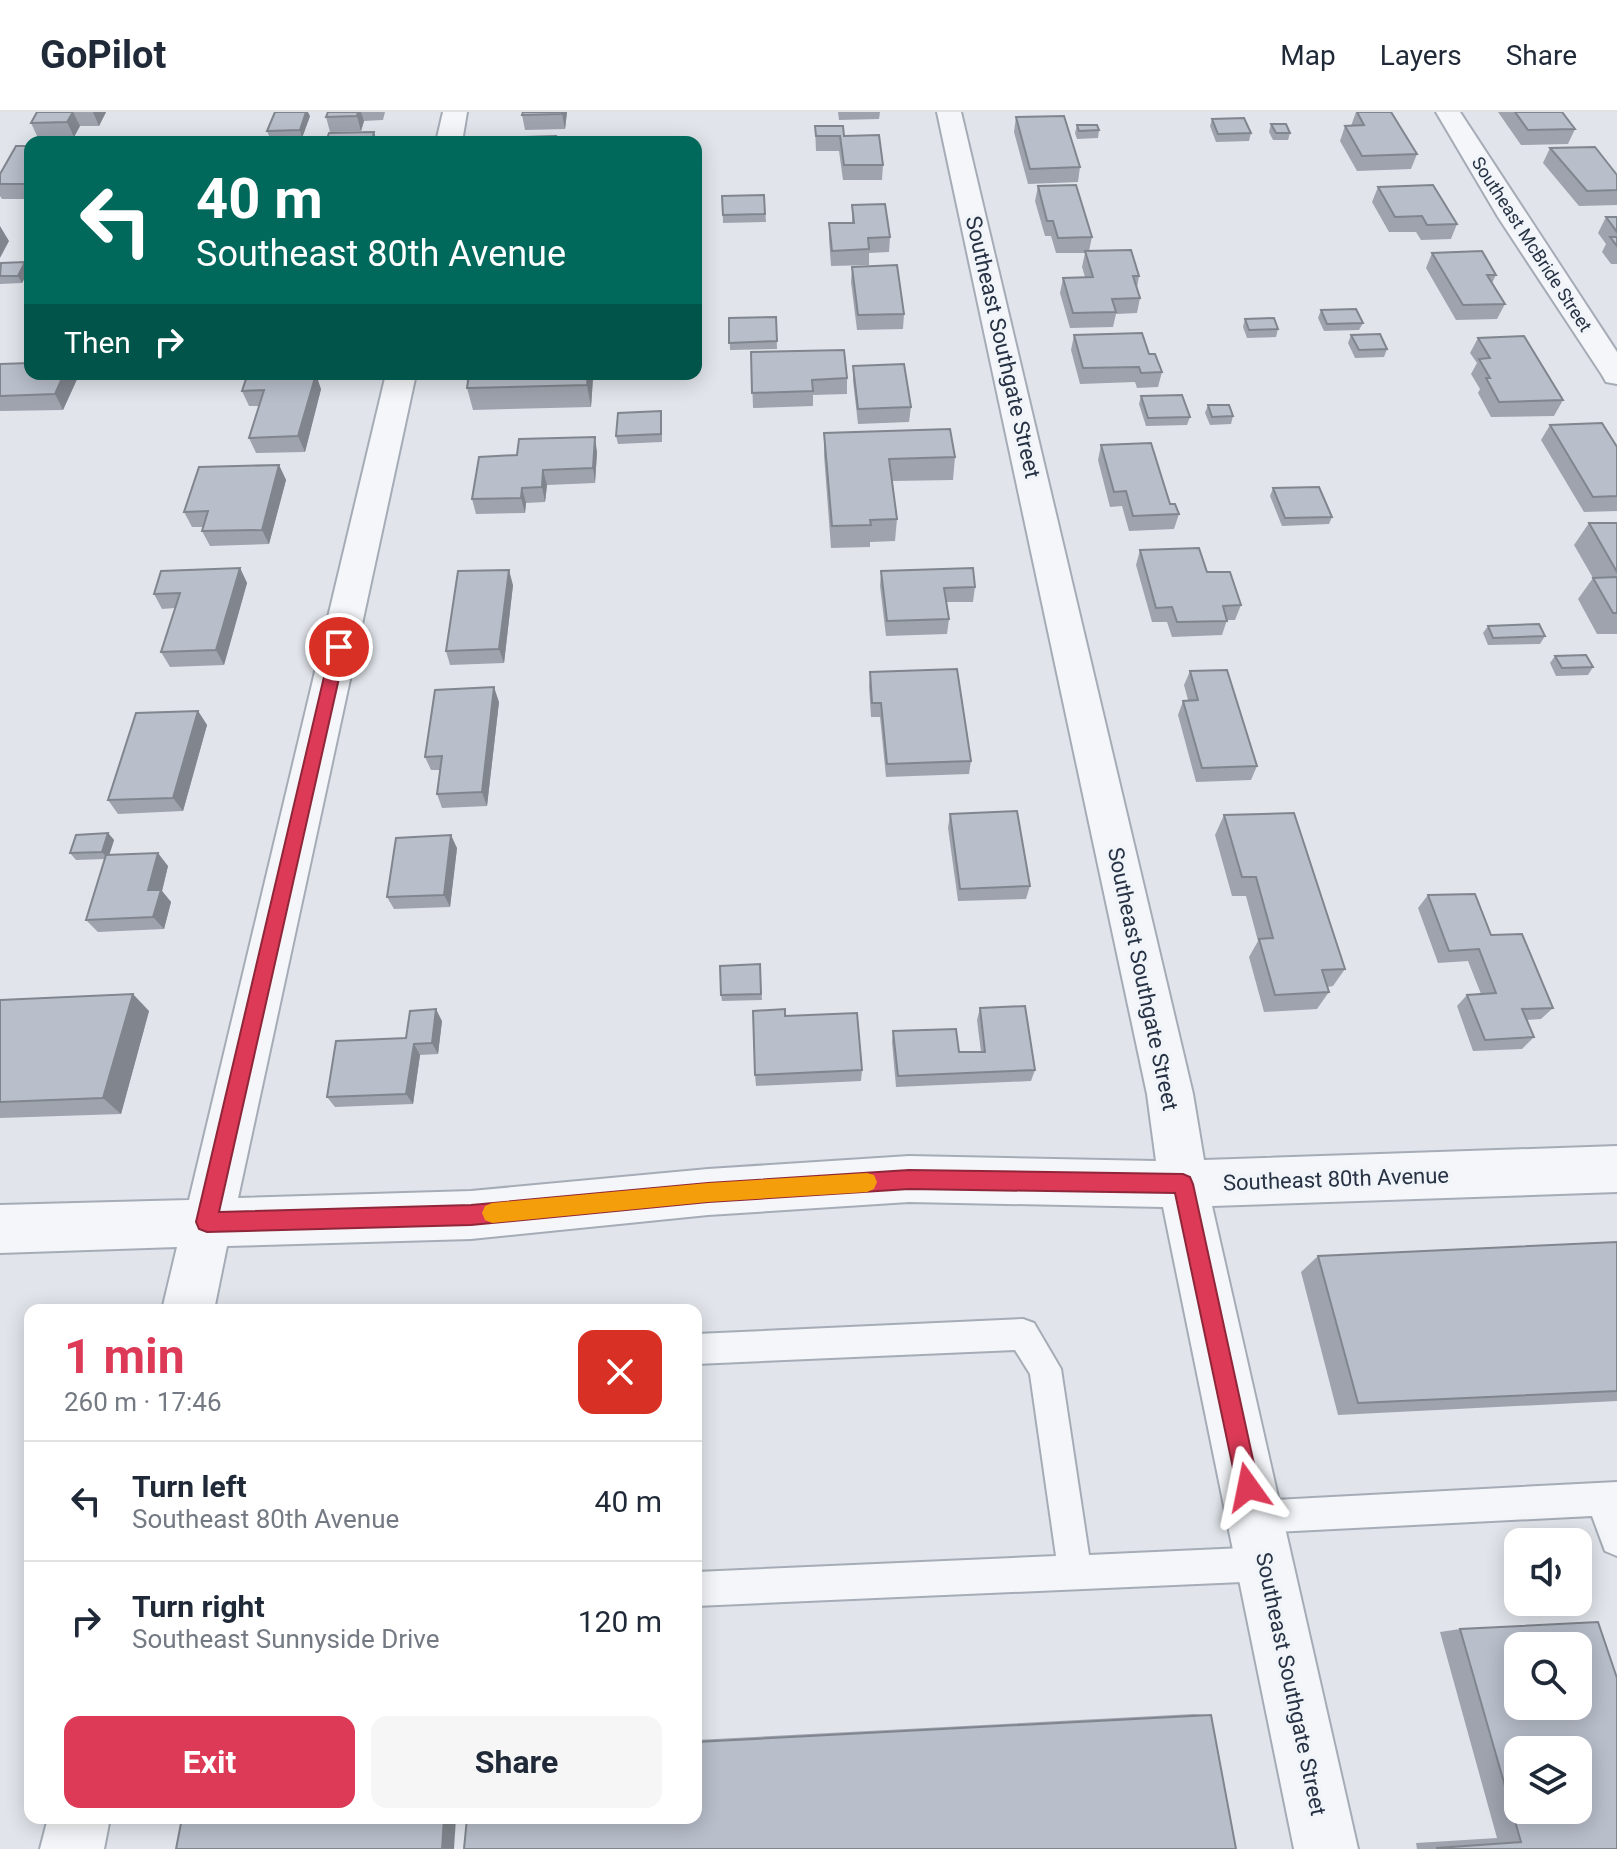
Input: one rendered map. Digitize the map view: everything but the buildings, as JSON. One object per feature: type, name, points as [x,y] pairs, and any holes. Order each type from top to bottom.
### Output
[{"type":"street","points":[[450,136],[455,112]]},
{"type":"street","name":"Southeast Southgate Street","points":[[949,112],[1170,1094],[1183,1184],[1326,1849]]},
{"type":"street","name":"Southeast McBride Street","points":[[1448,112],[1512,217],[1617,375]]},
{"type":"street","points":[[189,1304],[400,380]]},
{"type":"street","name":"Southeast 80th Avenue","points":[[0,1229],[471,1215],[708,1192],[909,1179],[1183,1184],[1617,1169]]},
{"type":"street","points":[[72,1849],[78,1824]]},
{"type":"lane","points":[[702,1349],[1023,1334],[1045,1369],[1075,1572]]},
{"type":"lane","points":[[702,1589],[1075,1572],[1260,1541],[1610,1498],[1617,1539]]},
{"type":"slow traffic","points":[[492,1213],[708,1192],[867,1182]]},
{"type":"route","points":[[339,647],[207,1222],[471,1215],[708,1192],[909,1179],[1183,1184],[1248,1487]]}]
